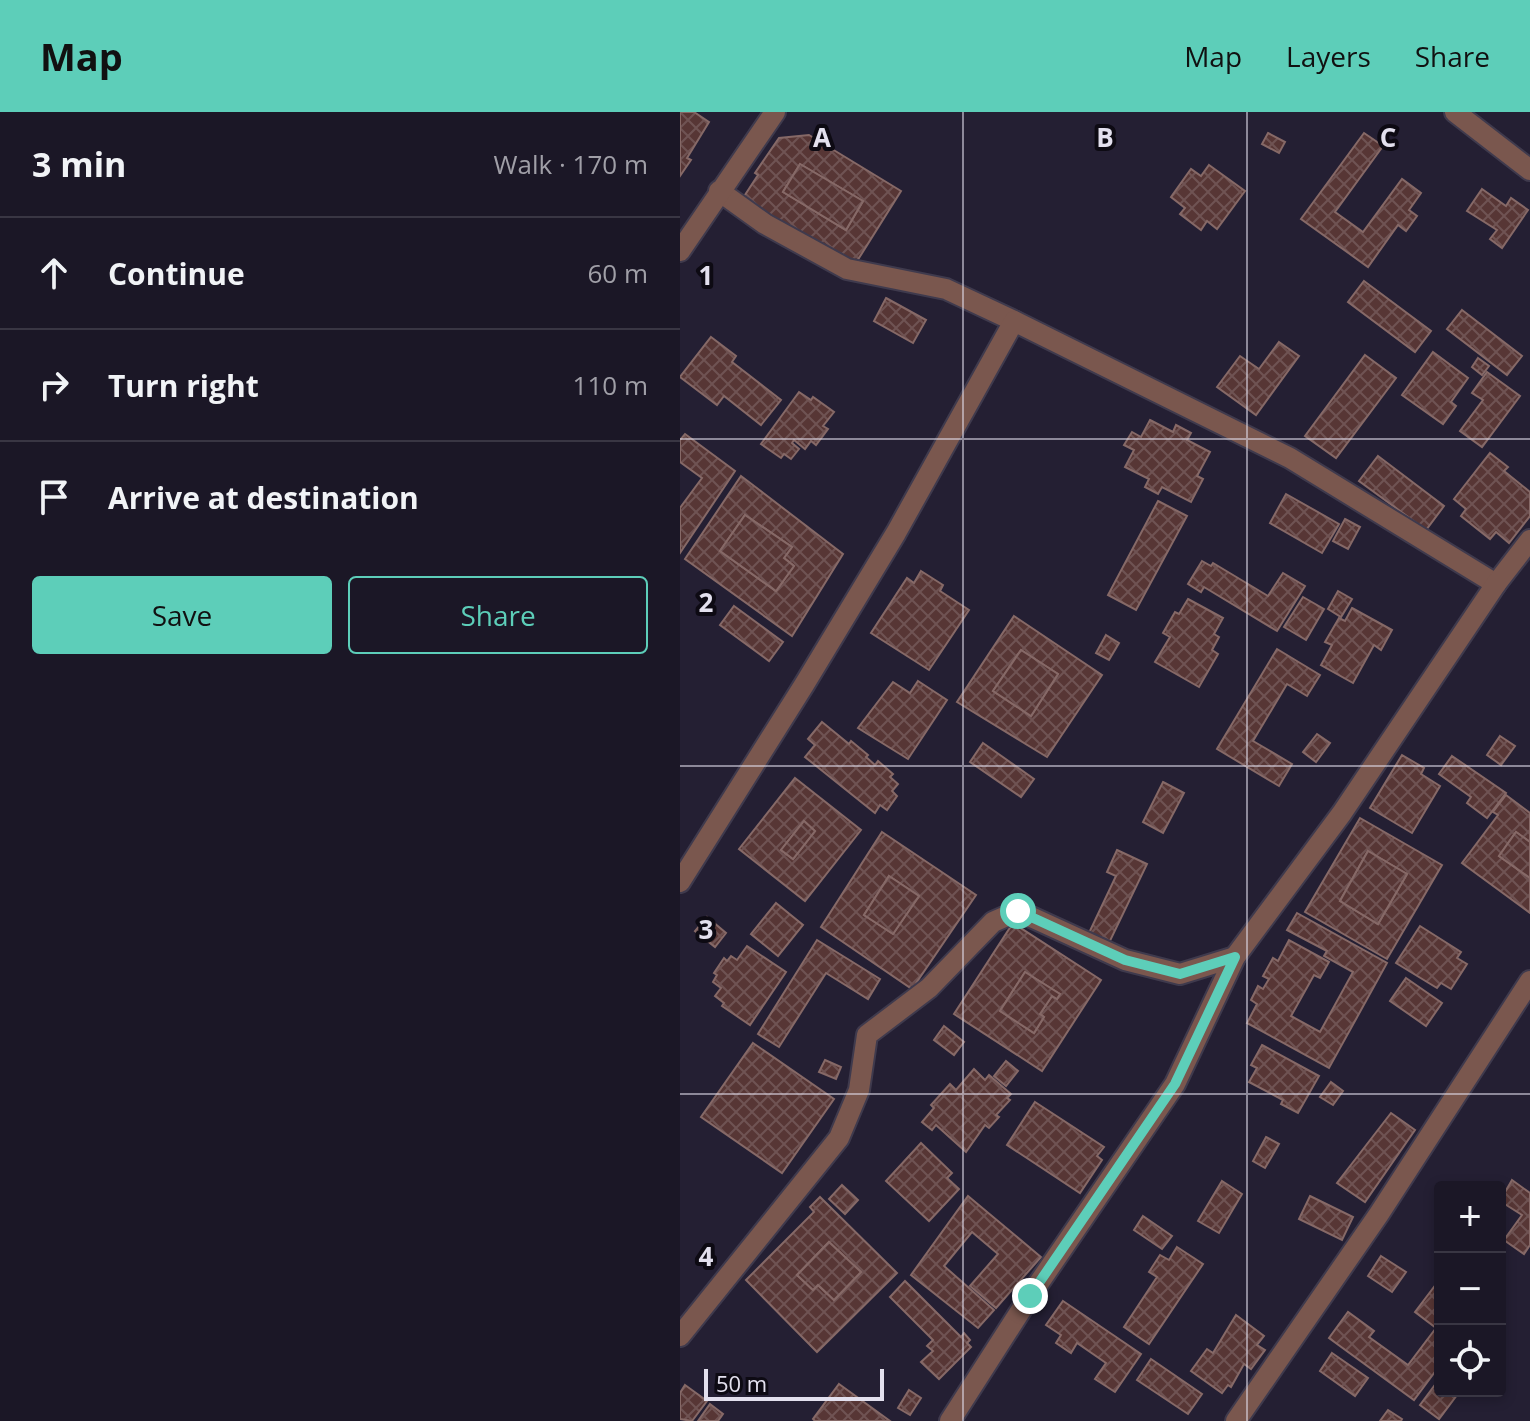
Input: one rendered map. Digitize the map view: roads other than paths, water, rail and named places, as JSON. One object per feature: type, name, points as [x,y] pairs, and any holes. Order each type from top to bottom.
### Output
[{"type":"street","points":[[680,251],[775,112]]},
{"type":"street","points":[[1455,112],[1530,170]]},
{"type":"street","points":[[719,191],[765,224],[847,269],[946,289],[1290,458],[1496,584]]},
{"type":"street","points":[[680,882],[889,545],[1014,321]]},
{"type":"street","points":[[950,1421],[1030,1296],[1175,1084],[1235,957],[1342,813],[1496,584],[1530,540]]},
{"type":"street","points":[[680,1336],[839,1138],[859,1090],[867,1035],[929,988],[993,922],[1018,911],[1125,960],[1180,974],[1235,957]]},
{"type":"street","points":[[1236,1421],[1379,1214],[1530,981]]}]
